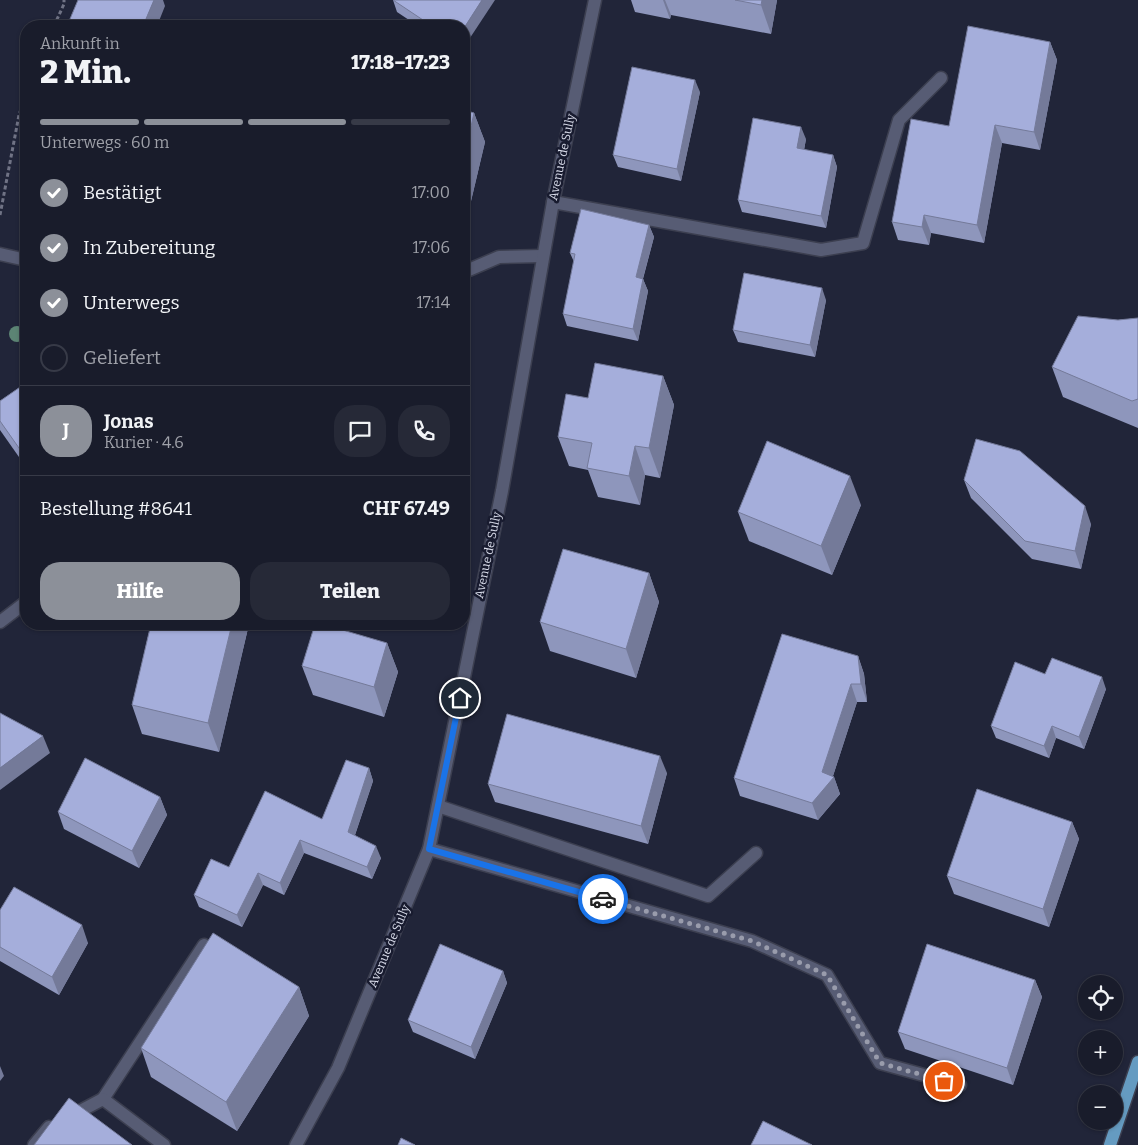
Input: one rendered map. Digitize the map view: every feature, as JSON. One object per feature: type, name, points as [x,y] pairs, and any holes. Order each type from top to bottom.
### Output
[{"type":"main road","points":[[1110,1145],[1138,1062]]},
{"type":"street","name":"Avenue de Sully","points":[[296,1145],[338,1068],[429,849],[502,491],[542,256],[596,0]]},
{"type":"street","points":[[553,202],[821,250],[863,243],[899,120],[940,78]]},
{"type":"street","points":[[0,254],[20,259]]},
{"type":"street","points":[[470,269],[499,257],[542,256]]},
{"type":"street","points":[[0,622],[20,607]]},
{"type":"street","points":[[438,806],[708,896],[756,853]]},
{"type":"street","points":[[429,849],[752,941],[827,975],[880,1063],[960,1085]]},
{"type":"street","points":[[34,1145],[48,1128],[103,1099],[204,945]]},
{"type":"street","points":[[103,1099],[164,1145]]},
{"type":"path","points":[[57,20],[64,0]]},
{"type":"path","points":[[0,215],[20,112]]},
{"type":"building","points":[[78,0],[154,0],[146,20],[70,20]]},
{"type":"building","points":[[393,0],[482,0],[469,20],[423,20]]},
{"type":"building","points":[[735,0],[762,0],[761,5]]},
{"type":"building","points":[[968,26],[1050,42],[1034,132],[995,125],[977,225],[924,215],[922,227],[892,222],[911,119],[949,126]]},
{"type":"building","points":[[632,67],[695,80],[677,169],[613,155]]},
{"type":"building","points":[[470,112],[474,113],[470,131]]},
{"type":"building","points":[[753,118],[801,127],[797,148],[833,155],[821,216],[738,200]]},
{"type":"building","points":[[581,209],[649,225],[636,277],[643,279],[633,329],[563,314],[575,254],[570,253]]},
{"type":"building","points":[[744,273],[822,288],[810,345],[733,330]]},
{"type":"building","points":[[1078,316],[1118,320],[1138,318],[1138,399],[1132,401],[1052,367]]},
{"type":"building","points":[[595,363],[663,376],[649,448],[635,446],[629,476],[587,468],[592,443],[558,437],[566,394],[588,398]]},
{"type":"building","points":[[20,387],[20,449],[0,421],[0,401]]},
{"type":"building","points":[[976,439],[1020,451],[1085,506],[1075,551],[1025,541],[964,480]]},
{"type":"building","points":[[767,441],[850,476],[821,546],[738,512]]},
{"type":"building","points":[[563,549],[649,573],[626,649],[540,622]]},
{"type":"building","points":[[150,630],[231,630],[208,723],[132,705]]},
{"type":"building","points":[[313,630],[343,630],[387,643],[374,687],[302,666]]},
{"type":"building","points":[[782,634],[858,656],[861,684],[851,684],[822,772],[834,777],[812,803],[734,778]]},
{"type":"building","points":[[1052,658],[1102,677],[1079,737],[1052,726],[1044,746],[991,726],[1015,662],[1045,674]]},
{"type":"building","points":[[0,713],[43,736],[0,768]]},
{"type":"building","points":[[507,714],[660,756],[641,826],[488,784]]},
{"type":"building","points":[[85,758],[160,797],[132,851],[58,812]]},
{"type":"building","points":[[346,760],[369,768],[348,832],[376,846],[367,867],[300,840],[280,883],[258,873],[237,915],[194,895],[211,859],[229,867],[265,791],[322,819]]},
{"type":"building","points":[[977,789],[1072,822],[1043,909],[947,876]]},
{"type":"building","points":[[14,887],[82,925],[52,977],[0,947],[0,910]]},
{"type":"building","points":[[213,933],[299,987],[226,1102],[141,1048]]},
{"type":"building","points":[[440,944],[503,971],[471,1047],[408,1020]]},
{"type":"building","points":[[927,944],[1035,980],[1007,1068],[898,1032]]},
{"type":"building","points":[[69,1098],[132,1145],[34,1145]]},
{"type":"building","points":[[763,1121],[812,1145],[751,1145]]},
{"type":"building","points":[[401,1138],[415,1145],[398,1145]]},
{"type":"way so far","points":[[603,899],[752,941],[827,975],[880,1063],[944,1081]]},
{"type":"route","points":[[460,698],[429,849],[603,899]]}]
